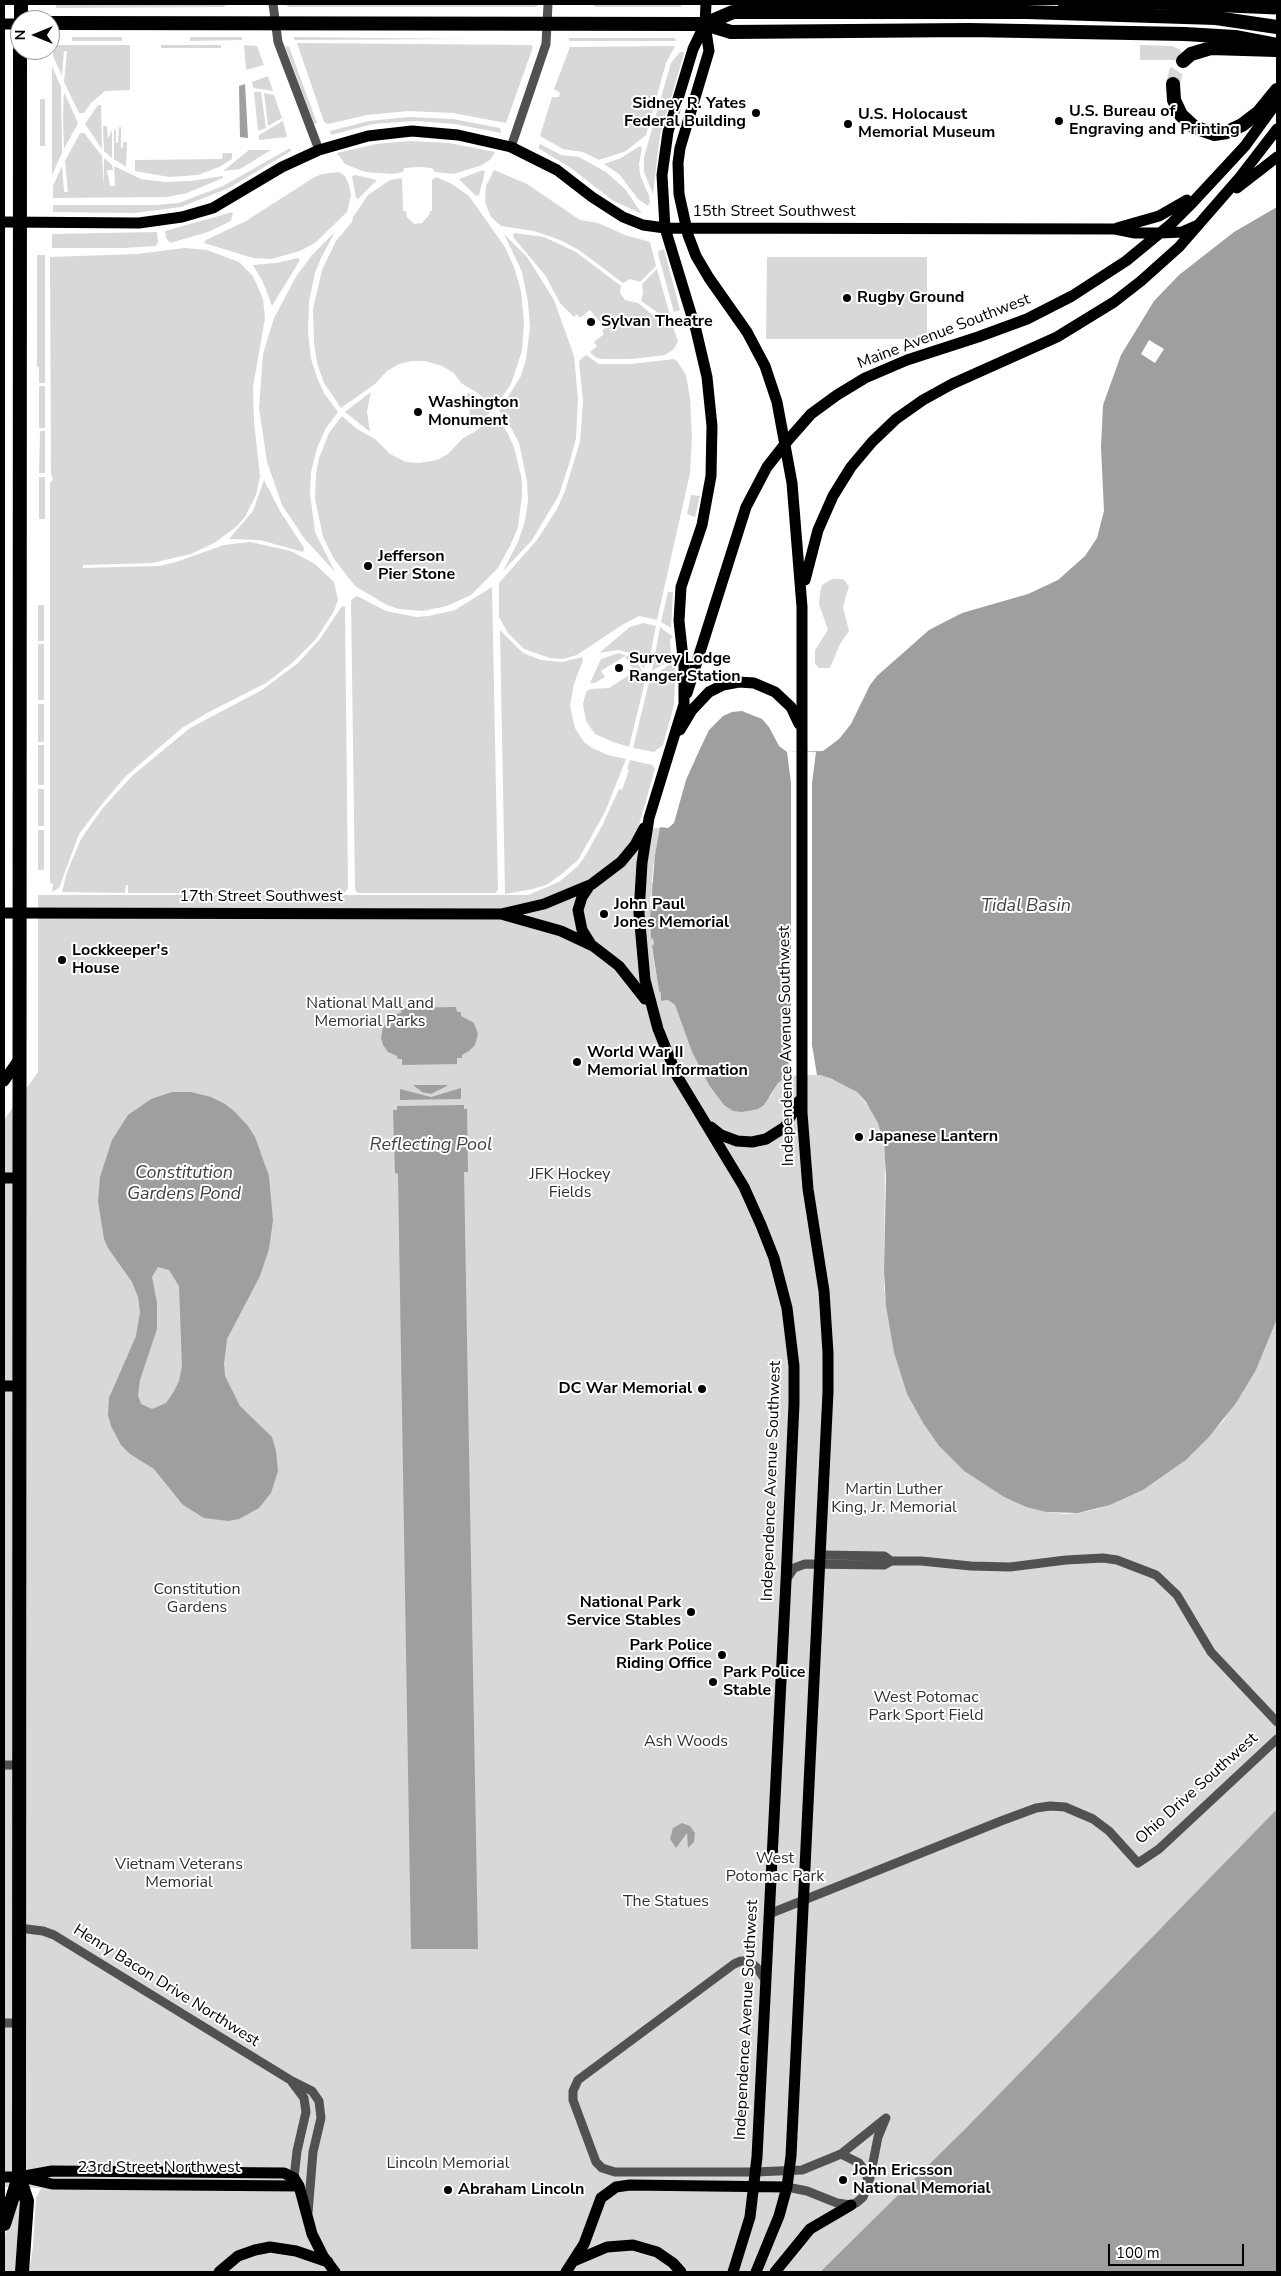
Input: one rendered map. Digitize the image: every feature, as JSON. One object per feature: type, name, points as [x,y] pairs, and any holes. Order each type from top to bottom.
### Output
[{"type":"highway","points":[[1027,12],[1099,4]]},
{"type":"highway","points":[[705,24],[733,12],[948,8],[1216,18],[1277,27]]},
{"type":"highway","points":[[60,23],[705,24],[731,32],[942,31],[1185,34],[1235,37],[1277,45]]},
{"type":"highway","points":[[1183,60],[1192,54],[1210,48],[1277,50]]},
{"type":"highway","points":[[4,2224],[19,2177],[20,60]]},
{"type":"highway","points":[[1173,84],[1174,100],[1182,115],[1194,127],[1214,134],[1227,132],[1242,125],[1259,112],[1277,90]]},
{"type":"highway","points":[[19,2177],[27,2201],[22,2272]]},
{"type":"main road","name":"Independence Avenue Southwest","points":[[706,4],[705,24],[709,51],[684,130],[678,162],[679,194],[686,229],[702,267],[757,348],[772,384],[788,454],[798,542],[802,607],[801,1094],[806,1168],[824,1291],[828,1346],[828,1392],[804,1900],[789,2171],[786,2187]]},
{"type":"main road","points":[[1099,4],[1157,4],[1277,9]]},
{"type":"main road","points":[[942,31],[948,8]]},
{"type":"main road","name":"Independence Avenue Southwest","points":[[705,24],[693,49],[664,149],[662,175],[665,228],[704,359],[712,426],[711,476],[706,509],[680,587],[679,622],[684,667],[684,704],[649,818],[640,880],[639,922],[644,980],[652,1012],[670,1061],[753,1207],[774,1258],[787,1308],[792,1348],[794,1404],[766,1981],[754,2185]]},
{"type":"main road","name":"Maine Avenue Southwest","points":[[684,704],[746,507],[767,467],[805,420],[824,404],[865,378],[907,360],[1011,326],[1058,304],[1126,261],[1160,233],[1207,187],[1245,146],[1277,102]]},
{"type":"main road","name":"15th Street Southwest","points":[[4,222],[139,223],[182,217],[213,208],[282,167],[319,150],[368,136],[412,131],[458,135],[511,147],[556,170],[597,201],[623,217],[643,225],[665,228],[1115,229],[1135,233],[1160,233],[1182,232],[1198,225]]},
{"type":"main road","points":[[1245,146],[1276,132]]},
{"type":"main road","points":[[802,607],[808,562],[818,530],[842,481],[872,442],[896,419],[922,400],[1057,337],[1114,302],[1165,261],[1220,200],[1276,132]]},
{"type":"main road","points":[[1220,200],[1277,157]]},
{"type":"main road","points":[[1115,229],[1159,216],[1174,209],[1207,187]]},
{"type":"main road","points":[[670,746],[702,698],[716,688],[731,683],[754,683],[776,692],[791,707],[801,731]]},
{"type":"main road","name":"17th Street Southwest","points":[[4,913],[501,914],[544,904],[592,884],[612,870],[628,855],[649,818]]},
{"type":"main road","points":[[592,884],[580,904],[579,918],[582,930],[593,946]]},
{"type":"main road","name":"17th Street Southwest","points":[[501,914],[561,931],[593,946],[626,972],[639,989],[652,1012]]},
{"type":"main road","points":[[4,1081],[20,1058]]},
{"type":"main road","points":[[704,1121],[721,1135],[732,1140],[752,1142],[766,1139],[780,1131],[789,1122],[801,1094]]},
{"type":"main road","points":[[4,1178],[20,1178]]},
{"type":"main road","points":[[4,1386],[20,1386]]},
{"type":"main road","name":"23rd Street Northwest","points":[[4,2176],[52,2184],[296,2182]]},
{"type":"main road","points":[[296,2182],[316,2242],[335,2272]]},
{"type":"main road","points":[[733,2272],[746,2232],[754,2185]]},
{"type":"main road","points":[[566,2272],[588,2234],[597,2204],[605,2193],[616,2187],[754,2185],[786,2187],[771,2238],[756,2272]]},
{"type":"main road","points":[[775,2272],[810,2229],[851,2205]]},
{"type":"main road","points":[[574,2261],[607,2247],[633,2245],[657,2252],[673,2263],[681,2272]]},
{"type":"main road","points":[[219,2272],[238,2256],[270,2247],[296,2251],[328,2262]]},
{"type":"street","points":[[273,4],[280,49],[319,150]]},
{"type":"street","points":[[511,147],[546,44],[548,4]]},
{"type":"street","points":[[786,1580],[790,1573],[799,1565],[820,1560],[884,1565],[891,1561],[927,1561],[1001,1567],[1103,1558],[1117,1560],[1156,1575],[1177,1595],[1211,1652],[1277,1722]]},
{"type":"street","name":"Ohio Drive Southwest","points":[[804,1900],[1001,1821],[1036,1808],[1050,1806],[1065,1807],[1093,1818],[1109,1831],[1138,1863],[1159,1849],[1277,1739]]},
{"type":"street","points":[[4,1765],[20,1765]]},
{"type":"street","points":[[769,1914],[804,1900]]},
{"type":"street","name":"Henry Bacon Drive Northwest","points":[[20,1928],[38,1930],[54,1935],[292,2081],[312,2091],[318,2098],[320,2123],[312,2159],[307,2218]]},
{"type":"street","points":[[766,1981],[752,1963],[738,1962],[581,2078],[573,2091],[574,2106],[594,2159],[602,2168],[615,2172],[789,2171],[812,2166],[841,2154],[886,2118],[878,2137],[869,2183],[862,2197],[851,2205],[837,2203],[807,2191],[786,2187]]},
{"type":"street","points":[[4,2023],[20,2023]]},
{"type":"street","points":[[292,2081],[302,2094],[306,2112],[297,2151],[296,2182]]},
{"type":"street","points":[[841,2154],[859,2164],[865,2171],[869,2183]]},
{"type":"green space","points":[[56,4],[226,5],[224,7],[56,8]]},
{"type":"green space","points":[[284,4],[540,4],[535,7],[289,7]]},
{"type":"green space","points":[[593,4],[681,4],[681,7],[595,7]]},
{"type":"green space","points":[[72,37],[122,37],[122,41],[72,41]]},
{"type":"green space","points":[[190,37],[242,37],[242,40],[190,41]]},
{"type":"green space","points":[[293,37],[469,39],[295,40]]},
{"type":"green space","points":[[569,38],[675,38],[676,41],[569,41]]},
{"type":"green space","points":[[297,43],[531,45],[533,47],[506,123],[453,113],[408,111],[367,115],[328,124],[324,122]]},
{"type":"green space","points":[[60,45],[130,45],[130,90],[105,91],[91,103],[84,113],[79,113],[64,82],[67,51],[64,51],[62,76],[55,60],[60,60]]},
{"type":"green space","points":[[161,45],[221,45],[221,48],[161,48]]},
{"type":"green space","points":[[244,45],[257,46],[264,65],[246,70]]},
{"type":"green space","points":[[1140,45],[1172,46],[1181,50],[1182,53],[1175,60],[1140,60]]},
{"type":"green space","points":[[285,46],[289,47],[317,123],[314,124]]},
{"type":"green space","points":[[675,46],[666,63],[646,135],[626,151],[599,160],[583,152],[563,149],[540,136],[552,97],[559,97],[560,93],[554,89],[570,47]]},
{"type":"green space","points":[[680,52],[684,52],[684,54],[660,135],[653,194],[644,172],[644,157],[671,63]]},
{"type":"green space","points":[[52,66],[61,87],[62,153],[52,175]]},
{"type":"green space","points":[[268,76],[273,91],[253,88],[252,82]]},
{"type":"green space","points":[[64,92],[78,123],[64,149],[63,118]]},
{"type":"green space","points":[[254,92],[261,92],[266,128],[258,131]]},
{"type":"green space","points":[[264,93],[274,95],[282,118],[268,126]]},
{"type":"green space","points":[[40,99],[45,99],[45,146],[40,146]]},
{"type":"green space","points":[[98,105],[101,105],[102,149],[85,124]]},
{"type":"green space","points":[[409,117],[453,119],[500,128],[501,133],[455,124],[416,121],[373,124],[331,135],[330,131],[369,121]]},
{"type":"green space","points":[[283,121],[287,137],[259,140],[259,135]]},
{"type":"green space","points":[[103,126],[107,126],[108,139],[112,130],[112,158],[104,151]]},
{"type":"green space","points":[[119,127],[121,127],[121,148],[123,148],[123,142],[127,142],[126,167],[114,159],[114,130],[116,130],[116,143],[118,143]]},
{"type":"green space","points":[[80,133],[84,133],[102,156],[104,186],[104,158],[112,165],[113,170],[107,170],[110,186],[115,186],[114,166],[141,179],[165,182],[191,181],[223,176],[223,178],[187,193],[167,197],[53,198],[53,186],[62,166],[64,192],[68,192],[65,161]]},
{"type":"green space","points":[[410,141],[449,143],[495,152],[491,159],[482,165],[454,174],[435,172],[432,168],[419,167],[404,168],[403,172],[392,174],[365,172],[345,164],[337,153],[376,144]]},
{"type":"green space","points":[[540,144],[561,155],[579,157],[606,172],[625,189],[642,214],[612,200],[571,168],[538,148]]},
{"type":"green space","points":[[640,146],[642,148],[639,164],[640,175],[649,196],[650,202],[648,206],[638,199],[619,174],[604,164],[621,158]]},
{"type":"green space","points":[[290,148],[291,151],[229,188],[181,207],[135,213],[53,212],[53,205],[156,205],[179,203],[223,186]]},
{"type":"green space","points":[[249,150],[271,150],[240,169],[223,171]]},
{"type":"green space","points":[[223,153],[232,153],[232,159],[219,167],[198,175],[169,177],[135,171],[135,160],[222,159]]},
{"type":"green space","points":[[483,170],[485,172],[479,195],[476,196],[459,179]]},
{"type":"green space","points":[[494,170],[527,184],[580,220],[598,223],[625,235],[650,242],[656,266],[640,282],[630,279],[623,283],[579,250],[560,240],[534,231],[501,226],[491,217],[485,202],[486,186]]},
{"type":"green space","points":[[339,172],[345,176],[351,195],[347,212],[315,243],[300,251],[271,259],[253,258],[204,243],[206,240],[246,221],[313,178],[322,174]]},
{"type":"green space","points":[[352,176],[377,180],[358,199],[356,198]]},
{"type":"green space","points":[[436,177],[452,184],[469,196],[505,247],[514,267],[521,291],[524,322],[522,351],[511,384],[495,407],[461,383],[454,373],[442,366],[425,361],[412,361],[399,364],[387,371],[375,384],[341,408],[324,383],[317,363],[314,342],[313,309],[322,270],[336,241],[352,222],[353,217],[368,195],[390,180],[402,178],[403,211],[406,211],[407,217],[414,224],[422,223],[430,211],[432,211],[432,180]]},
{"type":"green space","points":[[233,212],[231,221],[208,232],[170,243],[166,238],[165,231]]},
{"type":"green space","points":[[157,232],[158,242],[156,246],[52,248],[52,234]]},
{"type":"green space","points":[[335,232],[315,273],[309,302],[308,331],[311,359],[318,380],[324,393],[338,412],[326,428],[317,448],[311,472],[310,493],[315,532],[335,572],[304,538],[282,505],[267,462],[259,408],[263,354],[274,318],[297,275],[313,254]]},
{"type":"green space","points":[[514,233],[544,237],[576,252],[621,286],[620,293],[625,300],[638,303],[658,319],[672,324],[678,341],[674,349],[665,355],[631,359],[601,359],[595,357],[590,352],[597,346],[594,342],[604,334],[602,331],[605,328],[590,310],[580,318],[577,314],[574,317],[560,303],[545,275],[513,237]]},
{"type":"green space","points":[[504,234],[527,257],[554,300],[574,356],[578,399],[576,438],[559,495],[532,540],[503,571],[518,542],[525,521],[528,501],[527,481],[519,443],[499,411],[521,376],[526,359],[530,328],[528,302],[522,272]]},
{"type":"green space","points":[[185,248],[207,250],[239,262],[253,276],[263,299],[265,318],[253,387],[254,422],[260,476],[256,495],[245,517],[237,526],[216,542],[191,554],[152,563],[83,565],[83,568],[159,566],[224,545],[250,542],[291,551],[315,564],[334,582],[338,600],[334,611],[316,639],[292,663],[266,683],[182,728],[126,776],[79,834],[59,888],[52,892],[53,884],[50,883],[50,483],[53,479],[51,474],[50,257],[137,254]]},
{"type":"green space","points":[[664,249],[680,310],[674,312],[658,254],[659,251]]},
{"type":"green space","points":[[37,255],[45,255],[45,383],[39,383],[39,367],[37,367]]},
{"type":"green space","name":"Rugby Ground","points":[[767,257],[927,257],[927,339],[766,339]]},
{"type":"green space","points":[[298,258],[300,260],[272,306],[263,282],[253,265],[276,263]]},
{"type":"green space","points":[[657,269],[670,321],[641,301],[643,293],[642,284]]},
{"type":"green space","points":[[586,355],[599,364],[632,364],[674,359],[677,361],[686,375],[690,398],[692,437],[690,473],[657,620],[639,616],[577,655],[563,659],[550,658],[524,649],[508,633],[499,617],[499,583],[537,540],[557,509],[565,491],[580,442],[583,401],[579,361]]},
{"type":"green space","points":[[39,386],[45,386],[45,428],[39,428]]},
{"type":"green space","points":[[371,392],[367,411],[370,432],[345,412]]},
{"type":"green space","points":[[469,393],[492,411],[469,429],[470,409],[467,394]]},
{"type":"green space","points":[[495,415],[507,432],[514,447],[522,480],[518,527],[498,568],[471,595],[447,606],[423,611],[399,609],[387,605],[355,586],[334,559],[323,537],[315,499],[319,458],[329,433],[342,416],[357,429],[375,439],[390,454],[406,462],[419,463],[437,460],[448,454],[463,438],[476,431]]},
{"type":"green space","points":[[40,431],[45,431],[45,473],[39,473]]},
{"type":"green space","points":[[39,477],[45,477],[45,519],[39,519]]},
{"type":"green space","points":[[264,480],[280,511],[304,548],[303,552],[260,540],[229,539],[253,511]]},
{"type":"green space","points":[[691,495],[700,496],[695,517],[687,514]]},
{"type":"green space","points":[[832,579],[843,579],[849,586],[843,607],[849,631],[840,644],[830,668],[819,668],[815,664],[815,650],[828,630],[819,604],[820,593],[822,585]]},
{"type":"green space","points":[[492,587],[498,890],[495,893],[358,893],[355,890],[351,600],[357,596],[386,611],[416,617],[429,616],[455,610]]},
{"type":"green space","points":[[668,592],[673,592],[671,628],[661,622]]},
{"type":"green space","points":[[38,605],[44,605],[44,641],[38,641]]},
{"type":"green space","points":[[342,606],[345,607],[348,889],[344,893],[128,893],[128,885],[126,885],[125,893],[62,892],[67,872],[81,839],[102,809],[132,776],[190,728],[262,690],[298,663],[320,639]]},
{"type":"green space","points":[[643,623],[656,626],[649,661],[646,660],[644,669],[635,655],[630,653],[618,650],[599,653],[630,627]]},
{"type":"green space","points":[[660,627],[673,637],[670,639],[671,656],[669,661],[652,671]]},
{"type":"green space","points":[[500,630],[523,653],[541,660],[562,662],[582,657],[583,660],[574,684],[570,706],[575,728],[584,742],[592,748],[608,755],[626,759],[605,812],[578,860],[546,885],[505,894]]},
{"type":"green space","points":[[38,644],[44,644],[44,700],[38,700]]},
{"type":"green space","points":[[619,653],[634,659],[629,663],[625,656],[601,671],[605,677],[595,683],[590,683],[601,659]]},
{"type":"green space","points":[[676,660],[674,705],[663,745],[654,752],[633,748],[650,678]]},
{"type":"green space","points":[[636,661],[646,677],[629,747],[595,734],[586,721],[583,704],[586,692],[590,689],[609,688],[634,672],[630,665]]},
{"type":"green space","points":[[38,704],[44,704],[44,742],[38,742]]},
{"type":"green space","points":[[38,745],[44,745],[44,785],[38,785]]},
{"type":"green space","name":"West Potomac Park","points":[[630,760],[652,765],[655,769],[637,832],[640,828],[660,828],[653,868],[652,882],[654,884],[650,898],[650,917],[651,937],[653,938],[654,945],[652,946],[653,955],[659,991],[663,998],[662,1001],[668,1000],[675,1005],[692,1052],[709,1085],[770,1097],[778,1083],[787,1076],[820,1075],[842,1083],[857,1092],[876,1116],[882,1133],[885,1158],[884,1288],[894,1353],[907,1394],[923,1423],[939,1446],[964,1471],[1004,1497],[1026,1507],[1046,1512],[1067,1514],[1089,1511],[1110,1505],[1143,1490],[1186,1460],[1223,1421],[1256,1370],[1277,1319],[1277,1809],[967,2127],[820,2272],[29,2272],[33,2247],[36,2198],[41,2188],[5,2187],[4,2156],[4,1120],[38,1072],[38,895],[528,895],[559,882],[578,866],[602,826],[619,789],[622,790],[629,770],[627,769]]},
{"type":"green space","points":[[38,789],[44,789],[44,826],[38,826]]},
{"type":"green space","points":[[38,830],[44,830],[44,870],[38,870]]},
{"type":"green space","points":[[26,2193],[22,2272],[4,2272],[4,2236],[11,2223],[10,2203]]},
{"type":"water","points":[[245,84],[248,138],[240,137],[239,86]]},
{"type":"water","name":"Tidal Basin","points":[[1277,207],[1277,1319],[1256,1370],[1236,1403],[1209,1437],[1186,1460],[1143,1490],[1110,1505],[1078,1513],[1046,1512],[1026,1507],[1004,1497],[964,1471],[939,1446],[923,1423],[907,1394],[894,1353],[886,1306],[884,1272],[886,1177],[884,1143],[878,1123],[866,1102],[857,1092],[820,1075],[787,1076],[778,1083],[764,1105],[758,1109],[742,1112],[733,1111],[724,1105],[709,1085],[692,1052],[675,1005],[668,1000],[661,1001],[652,946],[654,944],[651,938],[650,917],[655,855],[660,827],[668,828],[674,823],[686,780],[699,751],[709,730],[723,716],[732,712],[742,711],[762,719],[769,727],[779,746],[787,752],[823,751],[839,739],[851,724],[870,685],[877,676],[929,630],[962,613],[1028,594],[1058,580],[1085,556],[1097,538],[1104,511],[1101,447],[1103,405],[1121,355],[1154,301],[1179,275],[1234,232]]},
{"type":"water","points":[[456,1007],[457,1012],[461,1012],[461,1016],[474,1023],[478,1034],[475,1045],[462,1055],[462,1058],[457,1058],[457,1064],[402,1065],[402,1059],[398,1059],[397,1056],[388,1052],[383,1045],[381,1038],[383,1027],[388,1021],[397,1017],[397,1014],[401,1013],[401,1008]]},
{"type":"water","points":[[413,1085],[447,1086],[431,1094],[422,1092]]},
{"type":"water","points":[[461,1088],[461,1099],[400,1100],[400,1089],[431,1097]]},
{"type":"water","name":"Constitution Gardens Pond","points":[[172,1092],[191,1092],[211,1097],[225,1104],[248,1126],[255,1137],[269,1176],[273,1220],[269,1249],[260,1276],[227,1339],[224,1364],[225,1376],[240,1406],[272,1437],[276,1451],[278,1471],[271,1493],[259,1508],[239,1519],[228,1521],[204,1518],[183,1505],[154,1469],[130,1454],[121,1445],[111,1426],[108,1415],[109,1398],[136,1336],[140,1312],[138,1297],[132,1282],[108,1248],[104,1239],[98,1201],[100,1177],[112,1140],[128,1115],[151,1099]],"holes":[[[158,1267],[169,1270],[179,1286],[182,1366],[179,1381],[173,1393],[166,1403],[152,1409],[141,1404],[138,1395],[140,1380],[157,1329],[157,1303],[152,1277]]]},
{"type":"water","name":"Reflecting Pool","points":[[464,1105],[464,1109],[467,1109],[468,1172],[464,1172],[478,1949],[411,1949],[398,1174],[395,1173],[393,1110],[397,1110],[397,1106]]},
{"type":"water","points":[[1277,1809],[1277,2272],[820,2272],[967,2127]]},
{"type":"water","points":[[682,1823],[690,1826],[695,1833],[694,1842],[688,1848],[687,1833],[676,1848],[670,1839],[673,1828]]},
{"type":"pier","points":[[1149,340],[1164,349],[1155,363],[1141,354]]},
{"type":"pier","points":[[787,752],[816,752],[812,783],[812,1045],[817,1075],[787,1076],[791,1044],[791,783]]},
{"type":"tunnel","points":[[1173,84],[1176,72],[1183,61]]},
{"type":"place","name":"Sidney R. Yates Federal Building","points":[[756,113]]},
{"type":"place","name":"U.S. Bureau of Engraving and Printing","points":[[1059,121]]},
{"type":"place","name":"U.S. Holocaust Memorial Museum","points":[[848,124]]},
{"type":"place","name":"Rugby Ground","points":[[847,298]]},
{"type":"place","name":"Sylvan Theatre","points":[[591,322]]},
{"type":"place","name":"Washington Monument","points":[[418,412]]},
{"type":"place","name":"Jefferson Pier Stone","points":[[368,566]]},
{"type":"place","name":"Survey Lodge Ranger Station","points":[[619,668]]},
{"type":"place","name":"John Paul Jones Memorial","points":[[604,914]]},
{"type":"place","name":"Lockkeeper's House","points":[[62,960]]},
{"type":"place","name":"World War II Memorial Information","points":[[577,1062]]},
{"type":"place","name":"Japanese Lantern","points":[[859,1137]]},
{"type":"place","name":"DC War Memorial","points":[[702,1389]]},
{"type":"place","name":"National Park Service Stables","points":[[691,1612]]},
{"type":"place","name":"Park Police Riding Office","points":[[722,1655]]},
{"type":"place","name":"Park Police Stable","points":[[713,1682]]},
{"type":"place","name":"John Ericsson National Memorial","points":[[843,2180]]},
{"type":"place","name":"Abraham Lincoln","points":[[448,2190]]},
{"type":"park label","name":"National Mall and Memorial Parks","points":[[370,1013]]},
{"type":"park label","name":"JFK Hockey Fields","points":[[570,1184]]},
{"type":"park label","name":"Martin Luther King, Jr. Memorial","points":[[894,1499]]},
{"type":"park label","name":"Constitution Gardens","points":[[197,1599]]},
{"type":"park label","name":"West Potomac Park Sport Field","points":[[926,1707]]},
{"type":"park label","name":"Ash Woods","points":[[686,1742]]},
{"type":"park label","name":"Vietnam Veterans Memorial","points":[[179,1874]]},
{"type":"park label","name":"The Statues","points":[[666,1902]]},
{"type":"park label","name":"Lincoln Memorial","points":[[448,2164]]}]
